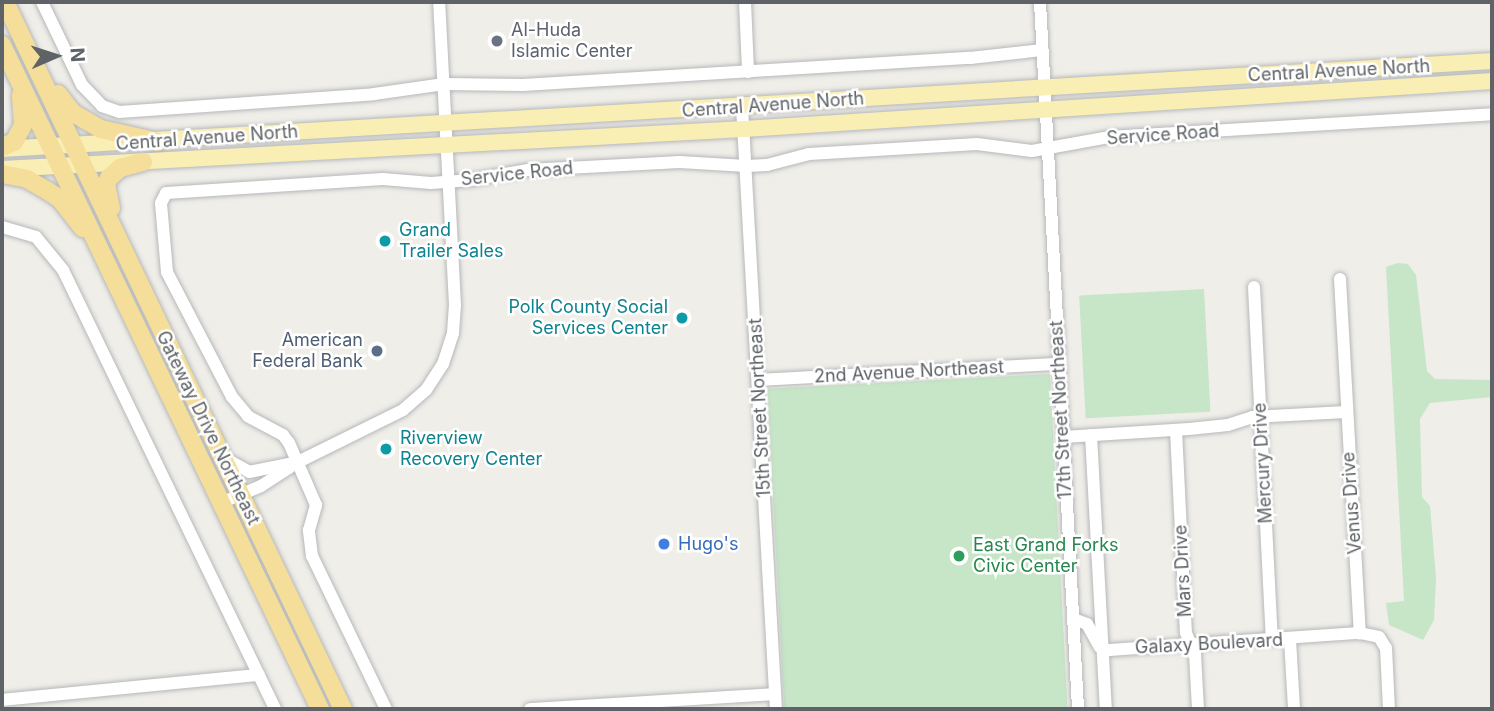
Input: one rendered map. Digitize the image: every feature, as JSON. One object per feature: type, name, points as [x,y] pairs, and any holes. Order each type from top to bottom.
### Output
[{"type":"highway","points":[[5,2],[30,54],[73,113],[101,129],[158,142]]},
{"type":"highway","points":[[2,45],[12,65],[23,106],[23,125],[13,142],[2,148]]},
{"type":"highway","name":"Gateway Drive Northeast","points":[[30,54],[343,709]]},
{"type":"highway","name":"Gateway Drive Northeast","points":[[12,65],[320,709]]},
{"type":"highway","points":[[126,255],[106,185],[113,173],[143,162]]},
{"type":"highway","points":[[2,171],[27,179],[60,199],[107,261]]},
{"type":"main road","name":"Central Avenue North","points":[[2,148],[158,142],[447,121],[742,107],[1492,61]]},
{"type":"main road","name":"Central Avenue North","points":[[2,171],[62,165],[744,129],[1492,81]]},
{"type":"street","points":[[42,2],[82,85],[102,106],[119,112],[374,94],[444,84],[523,85],[970,58],[1043,50]]},
{"type":"street","points":[[223,502],[240,497],[298,462],[389,419],[426,390],[449,349],[456,305],[439,2]]},
{"type":"street","points":[[745,2],[748,72]]},
{"type":"street","name":"17th Street Northeast","points":[[1041,2],[1078,709]]},
{"type":"street","name":"15th Street Northeast","points":[[742,107],[776,709]]},
{"type":"street","name":"Service Road","points":[[386,709],[313,556],[309,530],[316,505],[298,462],[283,435],[248,415],[232,397],[173,283],[165,262],[163,195],[383,179],[449,182],[528,170],[680,162],[767,165],[810,154],[977,144],[1003,145],[1026,152],[1109,137],[1492,114]]},
{"type":"street","points":[[2,227],[36,237],[63,270],[275,709]]},
{"type":"street","name":"Venus Drive","points":[[1340,279],[1360,633]]},
{"type":"street","name":"Mercury Drive","points":[[1254,287],[1272,640]]},
{"type":"street","name":"2nd Avenue Northeast","points":[[759,380],[1058,364]]},
{"type":"street","points":[[1063,437],[1176,430],[1228,425],[1260,417],[1346,412]]},
{"type":"street","name":"Mars Drive","points":[[1176,430],[1186,633],[1195,654],[1198,709]]},
{"type":"street","points":[[1091,435],[1106,709]]},
{"type":"street","points":[[218,452],[230,463],[249,472],[298,462]]},
{"type":"street","points":[[1074,619],[1092,628],[1103,649]]},
{"type":"street","points":[[1360,633],[1375,635],[1384,644],[1390,709]]},
{"type":"street","name":"Galaxy Boulevard","points":[[1103,649],[1360,633]]},
{"type":"street","points":[[1290,639],[1294,709]]},
{"type":"street","points":[[2,700],[259,675]]},
{"type":"street","points":[[530,709],[775,694]]},
{"type":"green space","points":[[1398,263],[1408,264],[1416,275],[1427,371],[1435,379],[1492,380],[1492,397],[1430,403],[1420,419],[1422,497],[1430,506],[1436,578],[1434,620],[1423,640],[1389,625],[1386,603],[1404,601],[1386,267]]},
{"type":"green space","points":[[1204,289],[1210,412],[1086,418],[1079,296]]},
{"type":"green space","points":[[1050,374],[1068,709],[784,709],[767,389]]},
{"type":"place","name":"Al-Huda Islamic Center","points":[[497,41]]},
{"type":"place","name":"Grand Trailer Sales","points":[[385,241]]},
{"type":"place","name":"Polk County Social Services Center","points":[[682,318]]},
{"type":"place","name":"American Federal Bank","points":[[377,351]]},
{"type":"place","name":"Riverview Recovery Center","points":[[386,449]]},
{"type":"place","name":"Hugo's","points":[[664,544]]},
{"type":"place","name":"East Grand Forks Civic Center","points":[[959,556]]}]
